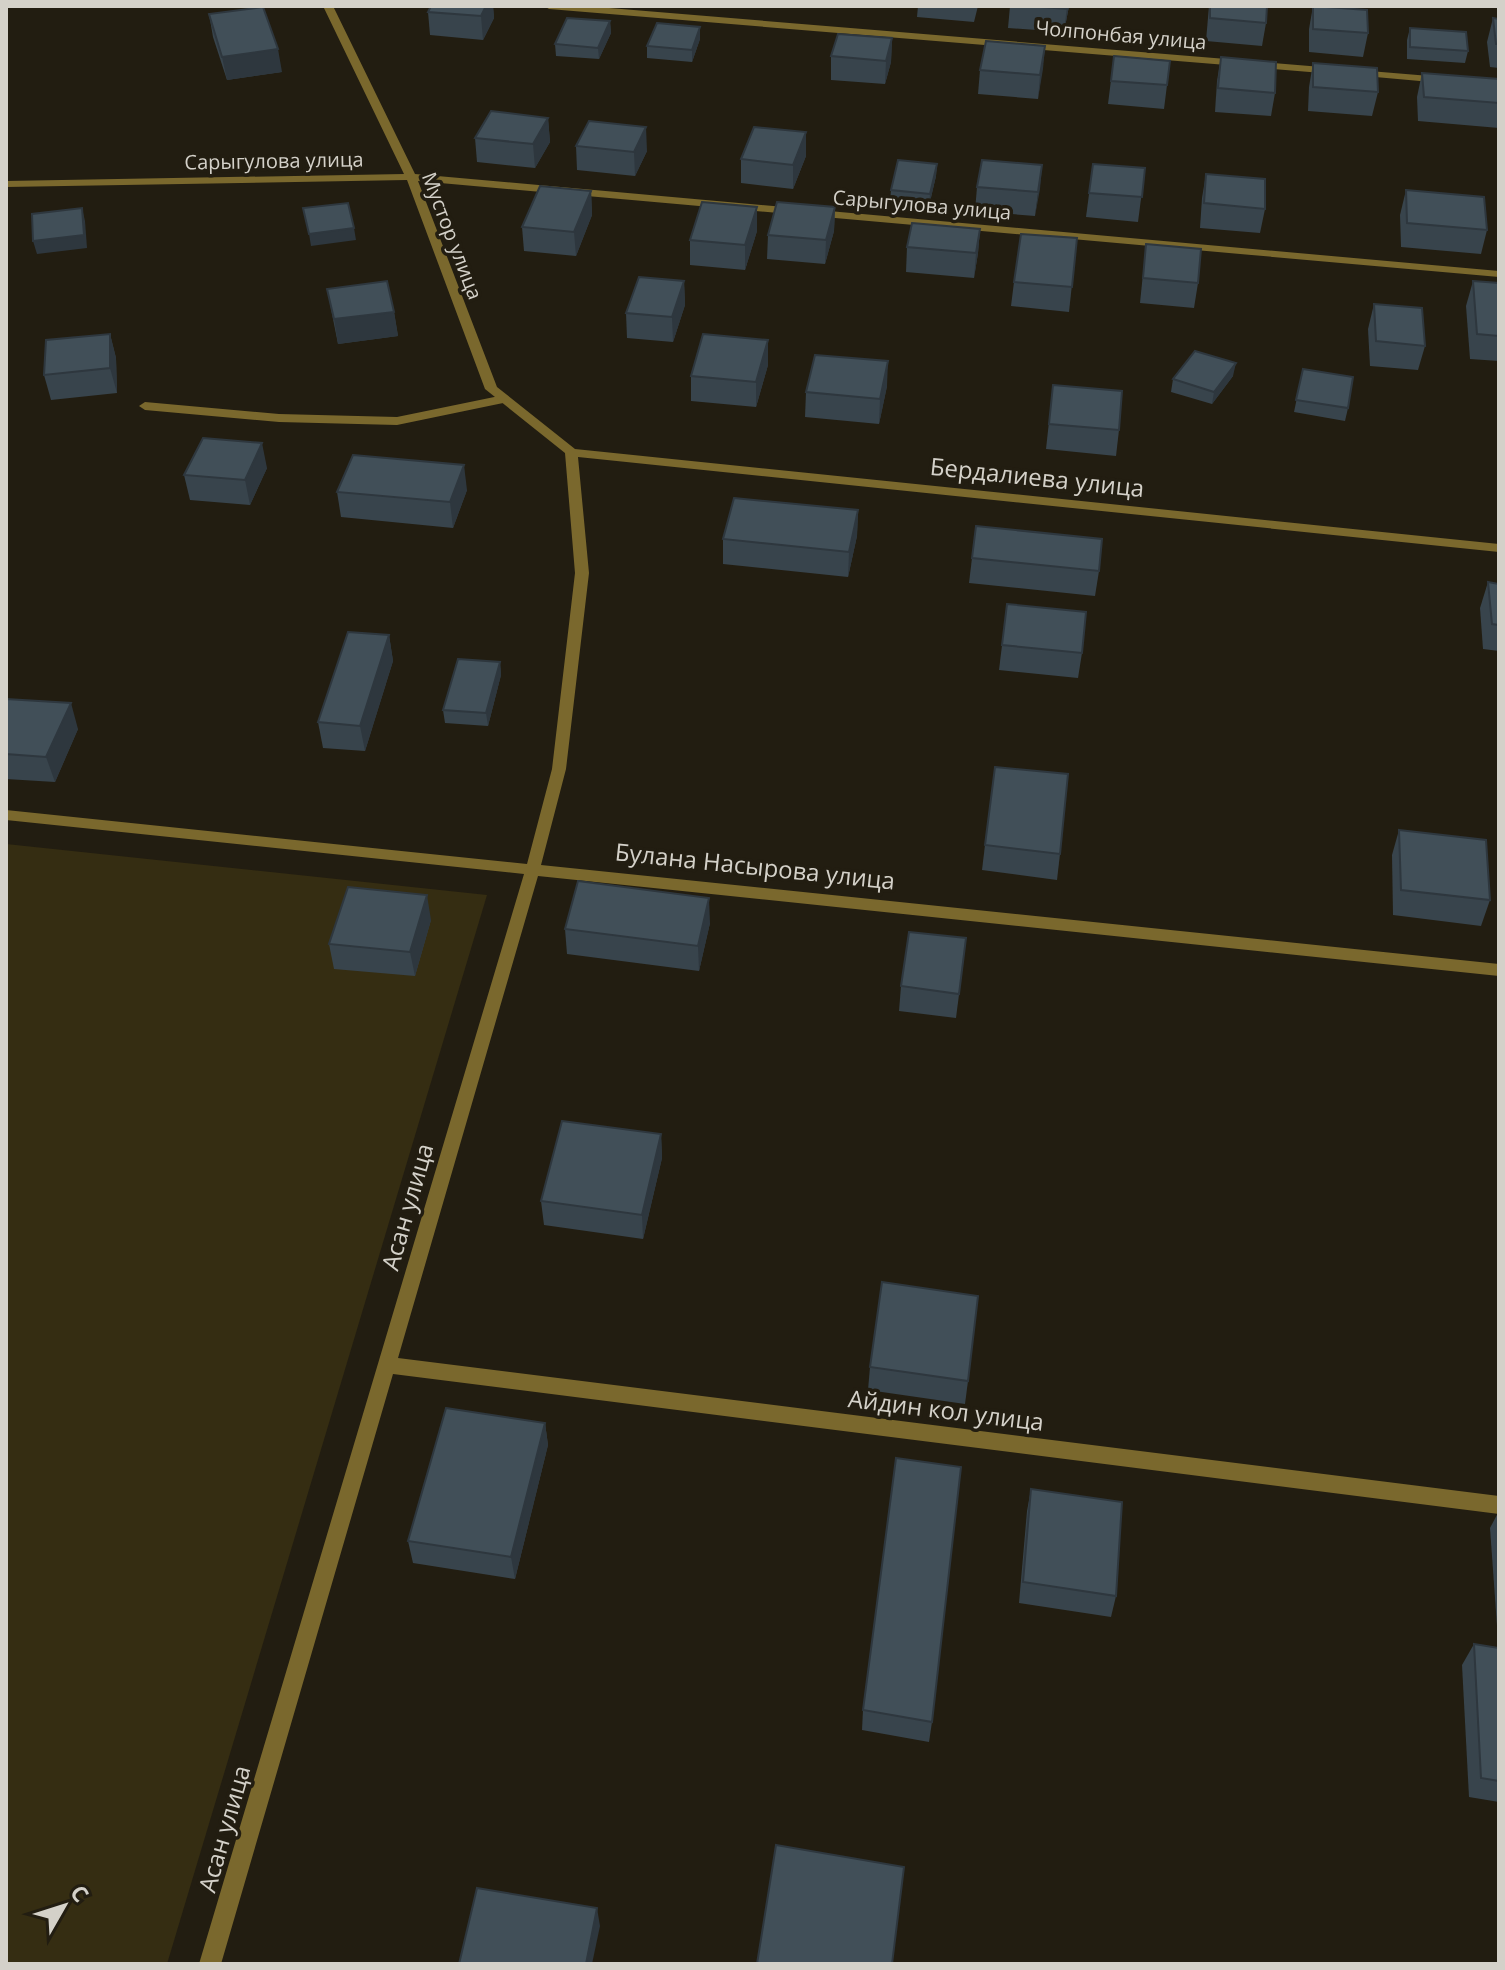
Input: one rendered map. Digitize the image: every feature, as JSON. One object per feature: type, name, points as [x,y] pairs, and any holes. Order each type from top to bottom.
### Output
[{"type":"street","name":"Мустор улица","points":[[328,6],[411,177],[491,389],[571,452]]},
{"type":"street","name":"Чолпонбая улица","points":[[549,6],[1451,81]]},
{"type":"street","name":"Сарыгулова улица","points":[[6,184],[411,177],[1499,274]]},
{"type":"street","points":[[145,406],[279,418],[397,421],[504,399]]},
{"type":"street","name":"Бердалиева улица","points":[[571,452],[1499,548]]},
{"type":"street","name":"Асан улица","points":[[210,1964],[533,868],[559,769],[582,573],[571,452]]},
{"type":"street","name":"Булана Насырова улица","points":[[6,815],[1499,970]]},
{"type":"street","name":"Айдин кол улица","points":[[387,1365],[1499,1505]]},
{"type":"shaded area","points":[[6,844],[487,895],[167,1964],[6,1964]]},
{"type":"building","points":[[431,6],[486,6],[481,16],[428,12]]},
{"type":"building","points":[[1028,6],[1067,6],[1067,9]]},
{"type":"building","points":[[1210,6],[1267,6],[1266,23],[1210,18]]},
{"type":"building","points":[[1313,6],[1367,10],[1368,33],[1313,29]]},
{"type":"building","points":[[263,7],[278,49],[222,57],[209,14]]},
{"type":"building","points":[[567,18],[610,21],[598,48],[555,44]]},
{"type":"building","points":[[1493,18],[1499,19],[1499,44],[1496,44]]},
{"type":"building","points":[[657,23],[700,27],[692,50],[647,46]]},
{"type":"building","points":[[1410,28],[1466,32],[1468,51],[1410,47]]},
{"type":"building","points":[[838,34],[892,38],[886,61],[831,56]]},
{"type":"building","points":[[986,41],[1045,46],[1040,75],[980,70]]},
{"type":"building","points":[[1114,56],[1170,61],[1167,85],[1111,81]]},
{"type":"building","points":[[1221,57],[1276,62],[1275,93],[1218,88]]},
{"type":"building","points":[[1313,63],[1377,68],[1378,92],[1313,87]]},
{"type":"building","points":[[1422,73],[1499,79],[1499,103],[1424,97]]},
{"type":"building","points":[[491,111],[548,118],[533,144],[475,138]]},
{"type":"building","points":[[589,121],[646,127],[634,152],[576,146]]},
{"type":"building","points":[[754,127],[806,132],[793,165],[741,159]]},
{"type":"building","points":[[898,160],[937,164],[930,194],[891,190]]},
{"type":"building","points":[[982,160],[1042,165],[1038,192],[977,187]]},
{"type":"building","points":[[1093,164],[1145,168],[1142,197],[1089,193]]},
{"type":"building","points":[[1206,174],[1265,179],[1265,209],[1204,203]]},
{"type":"building","points":[[540,186],[591,191],[574,232],[522,227]]},
{"type":"building","points":[[1406,190],[1484,197],[1487,230],[1407,223]]},
{"type":"building","points":[[702,202],[757,207],[745,245],[690,240]]},
{"type":"building","points":[[777,202],[835,207],[826,240],[768,235]]},
{"type":"building","points":[[348,203],[354,228],[309,234],[303,208]]},
{"type":"building","points":[[82,208],[84,235],[33,241],[32,214]]},
{"type":"building","points":[[912,223],[980,229],[976,253],[907,247]]},
{"type":"building","points":[[1021,234],[1077,238],[1072,287],[1014,282]]},
{"type":"building","points":[[1146,244],[1201,249],[1198,283],[1143,278]]},
{"type":"building","points":[[639,277],[684,281],[672,317],[626,313]]},
{"type":"building","points":[[387,281],[394,312],[334,319],[327,289]]},
{"type":"building","points":[[1473,281],[1499,283],[1499,336],[1477,334]]},
{"type":"building","points":[[1374,304],[1422,308],[1425,346],[1376,341]]},
{"type":"building","points":[[110,334],[110,368],[44,375],[46,340]]},
{"type":"building","points":[[703,334],[768,340],[756,382],[691,376]]},
{"type":"building","points":[[1195,351],[1236,363],[1214,392],[1173,379]]},
{"type":"building","points":[[815,355],[888,361],[880,399],[806,392]]},
{"type":"building","points":[[1303,369],[1353,377],[1348,408],[1296,400]]},
{"type":"building","points":[[1053,385],[1122,391],[1119,430],[1049,424]]},
{"type":"building","points":[[203,438],[262,443],[245,480],[184,475]]},
{"type":"building","points":[[353,455],[464,465],[450,502],[337,492]]},
{"type":"building","points":[[734,498],[858,510],[849,552],[723,539]]},
{"type":"building","points":[[976,526],[1102,539],[1099,571],[972,558]]},
{"type":"building","points":[[1488,582],[1499,584],[1499,625],[1492,624]]},
{"type":"building","points":[[1007,604],[1086,612],[1082,653],[1002,645]]},
{"type":"building","points":[[348,632],[389,635],[360,726],[318,722]]},
{"type":"building","points":[[458,659],[500,662],[486,713],[443,710]]},
{"type":"building","points":[[6,699],[71,703],[46,757],[6,754]]},
{"type":"building","points":[[995,767],[1068,774],[1060,854],[985,845]]},
{"type":"building","points":[[1399,830],[1486,840],[1490,900],[1401,890]]},
{"type":"building","points":[[578,881],[709,898],[698,946],[565,929]]},
{"type":"building","points":[[348,887],[427,895],[410,952],[329,944]]},
{"type":"building","points":[[909,932],[966,938],[959,994],[901,986]]},
{"type":"building","points":[[562,1121],[661,1134],[642,1215],[541,1201]]},
{"type":"building","points":[[882,1282],[978,1296],[968,1381],[870,1367]]},
{"type":"building","points":[[446,1408],[545,1423],[511,1557],[408,1541]]},
{"type":"building","points":[[896,1458],[961,1467],[932,1722],[863,1710]]},
{"type":"building","points":[[1031,1489],[1122,1502],[1116,1596],[1023,1582]]},
{"type":"building","points":[[1474,1644],[1499,1648],[1499,1781],[1481,1778]]},
{"type":"building","points":[[776,1845],[904,1867],[892,1964],[757,1964]]},
{"type":"building","points":[[477,1888],[597,1908],[586,1964],[459,1964]]}]
